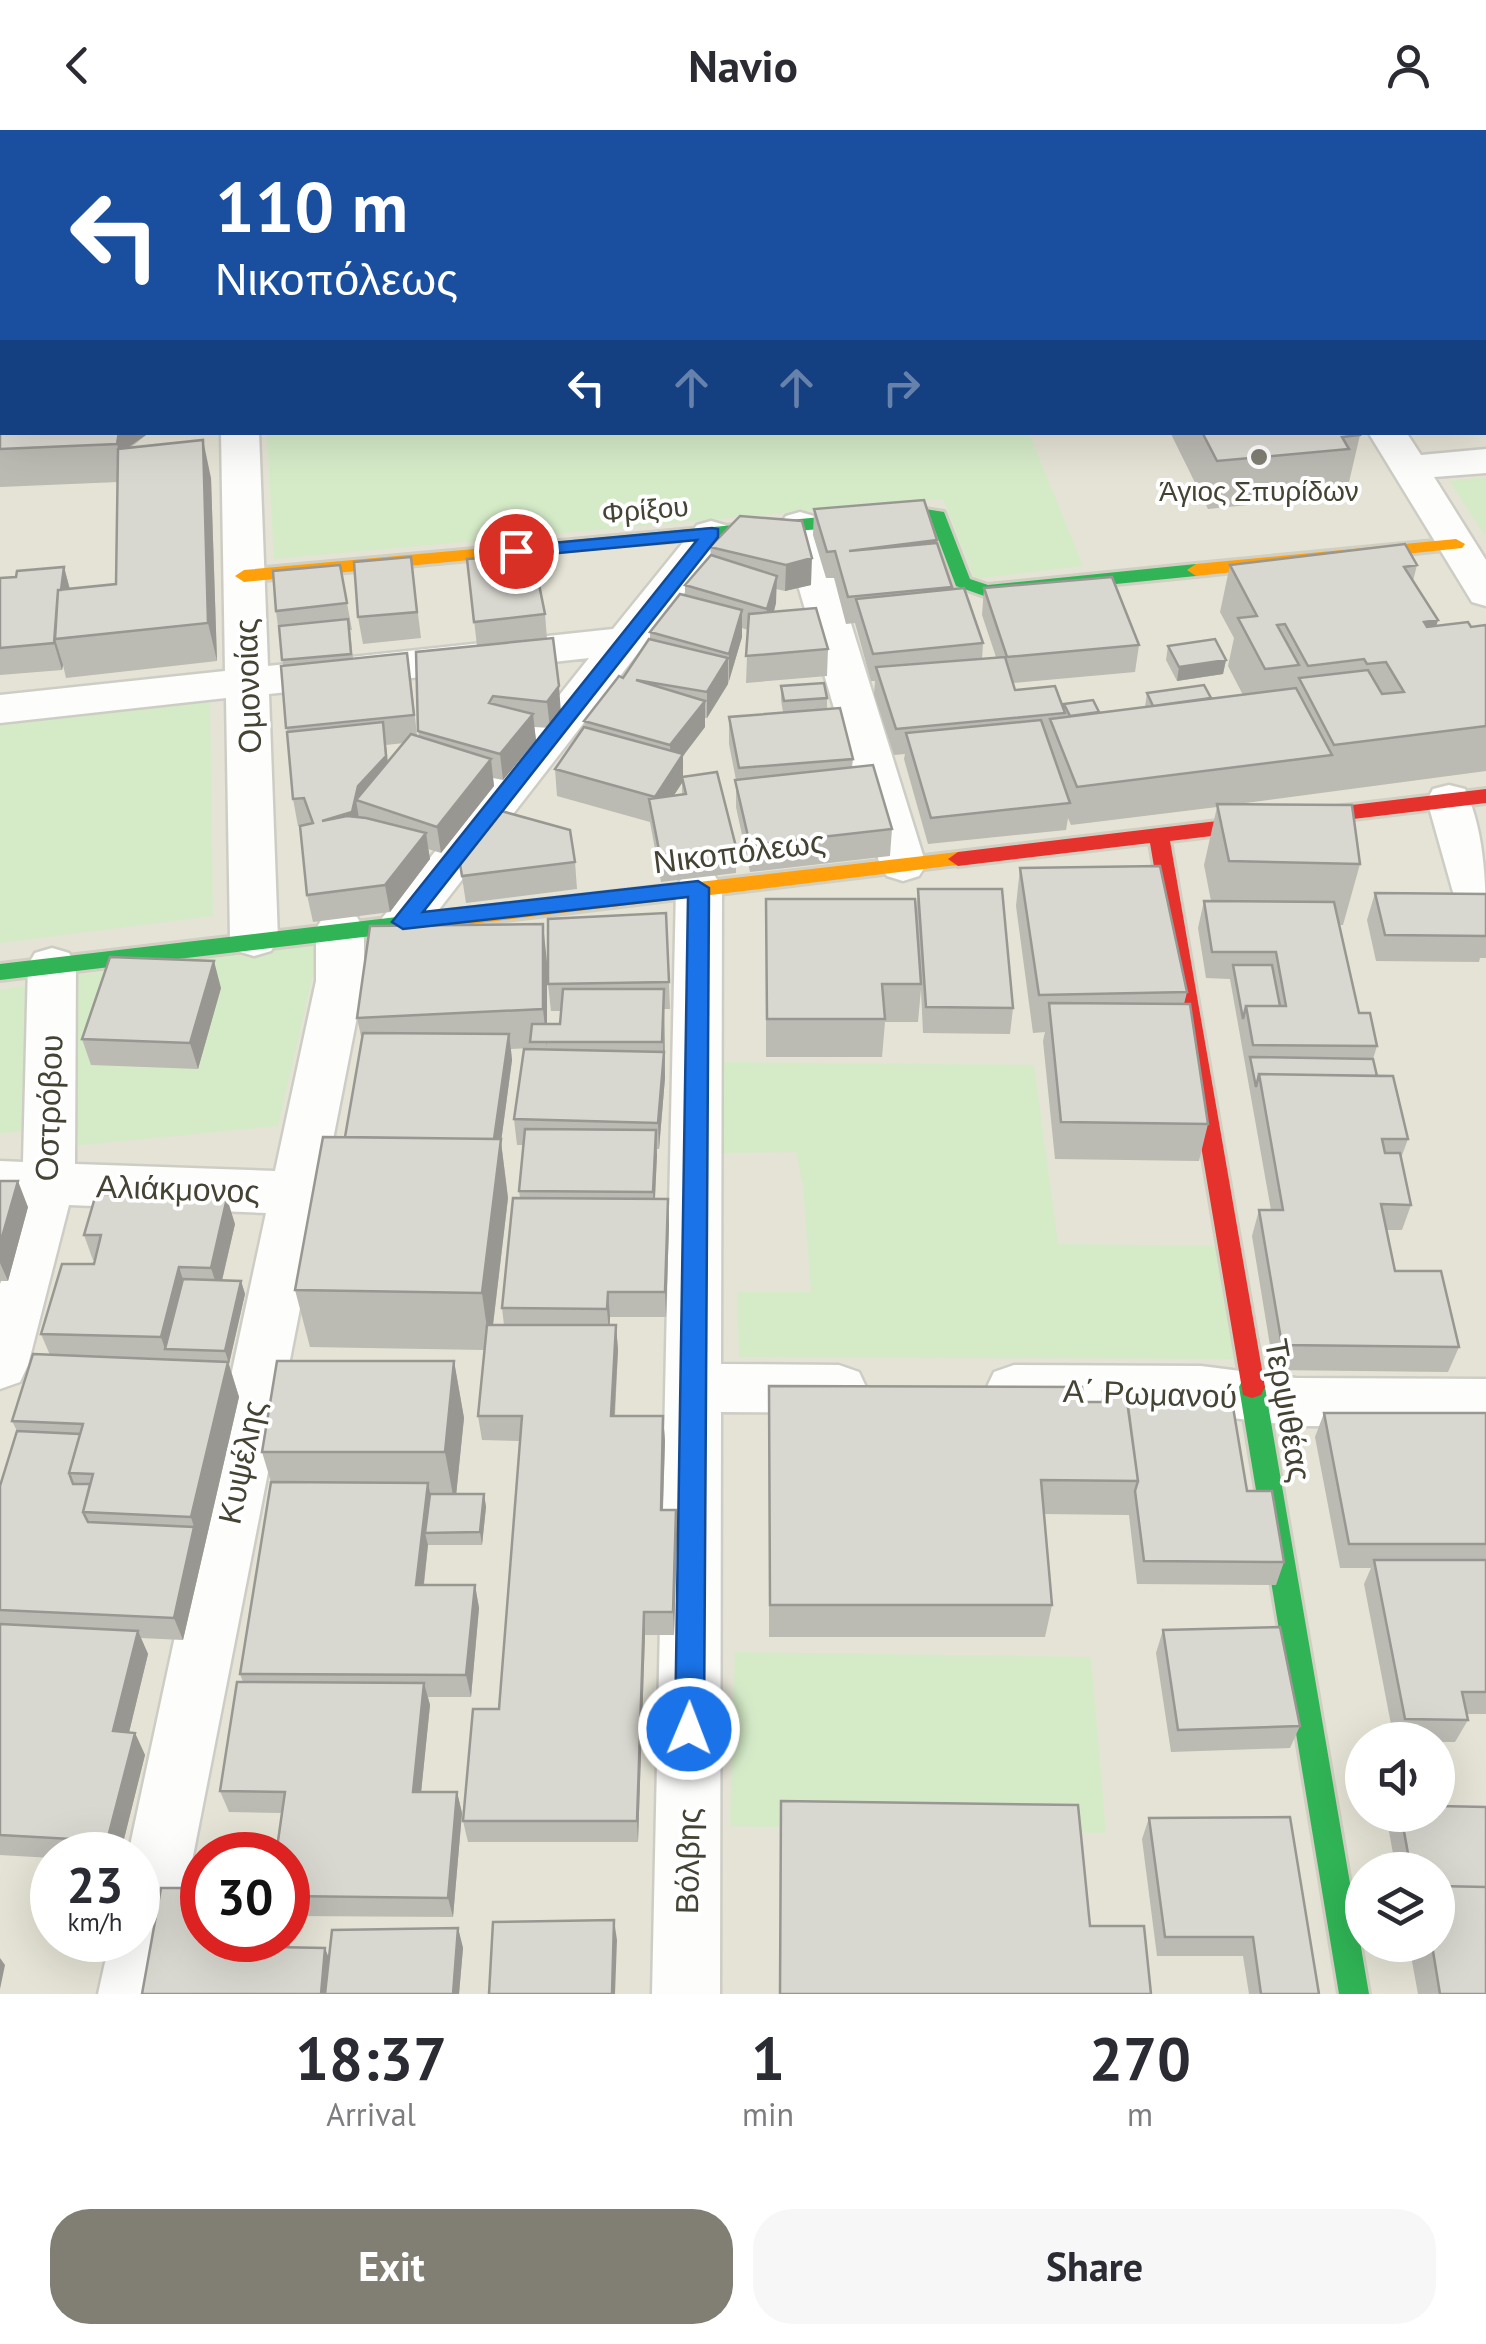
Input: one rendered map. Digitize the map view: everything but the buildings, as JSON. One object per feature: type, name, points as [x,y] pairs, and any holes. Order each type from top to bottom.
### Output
[{"type":"street","name":"Ομονοίας","points":[[240,435],[254,939]]},
{"type":"street","points":[[1390,435],[1486,592]]},
{"type":"street","points":[[1409,468],[1486,461]]},
{"type":"street","name":"Φρίξου","points":[[244,576],[933,514],[938,516],[962,582],[987,592],[1456,544]]},
{"type":"street","points":[[800,524],[903,865]]},
{"type":"street","points":[[403,922],[712,533]]},
{"type":"street","points":[[0,709],[627,641]]},
{"type":"street","points":[[1467,798],[1486,924]]},
{"type":"street","name":"Νικοπόλεως","points":[[0,972],[1467,798]]},
{"type":"street","name":"Τερψιθέας","points":[[1159,836],[1354,1994]]},
{"type":"street","name":"Βόλβης","points":[[686,1994],[698,888]]},
{"type":"street","name":"Κυψέλης","points":[[132,1994],[340,981],[340,929]]},
{"type":"street","name":"Οστρόβου","points":[[0,1364],[52,965]]},
{"type":"street","name":"Αλιάκμονος","points":[[24,1182],[297,1193]]},
{"type":"street","points":[[694,1388],[889,1389]]},
{"type":"street","name":"Α΄ Ρωμανού","points":[[967,1389],[1201,1390],[1296,1402],[1486,1404]]},
{"type":"shaded area","points":[[0,435],[1486,435],[1486,1994],[0,1994]]},
{"type":"green space","points":[[267,435],[1030,435],[1083,566],[975,579],[943,499],[274,559]]},
{"type":"green space","points":[[1486,477],[1486,537],[1449,481]]},
{"type":"green space","points":[[210,700],[213,916],[0,943],[0,723]]},
{"type":"green space","points":[[321,939],[278,1126],[72,1146],[66,977]]},
{"type":"green space","points":[[37,984],[21,1132],[0,1133],[0,990]]},
{"type":"green space","points":[[720,1062],[1034,1065],[1058,1244],[1217,1246],[1234,1359],[739,1357],[737,1292],[811,1292],[803,1187],[796,1152],[722,1153]]},
{"type":"green space","points":[[735,1652],[1091,1657],[1106,1833],[730,1826]]},
{"type":"traffic: fast","points":[[638,539],[919,513],[938,516],[962,582],[987,591],[1196,570]]},
{"type":"traffic: fast","points":[[0,972],[439,920]]},
{"type":"traffic: fast","points":[[1252,1387],[1354,1994]]},
{"type":"traffic: slow","points":[[244,576],[638,539]]},
{"type":"traffic: slow","points":[[1196,570],[1456,544]]},
{"type":"traffic: slow","points":[[439,920],[958,859]]},
{"type":"traffic: jam","points":[[958,859],[1486,796]]},
{"type":"traffic: jam","points":[[1159,837],[1252,1387]]},
{"type":"place","name":"Άγιος Σπυρίδων","points":[[1259,457]]},
{"type":"route","points":[[516,551],[712,533],[403,922],[698,888],[689,1729]]}]
